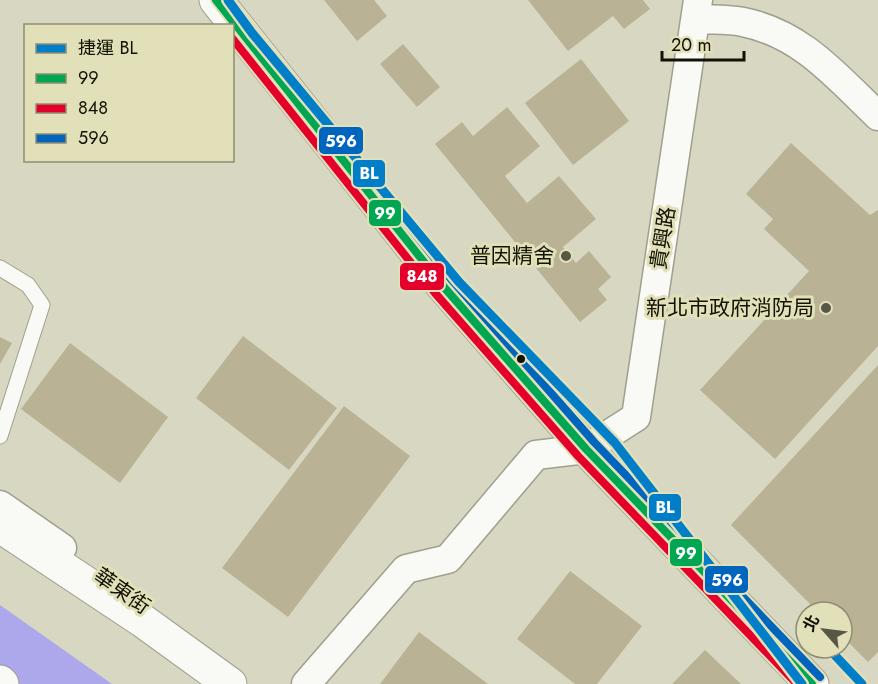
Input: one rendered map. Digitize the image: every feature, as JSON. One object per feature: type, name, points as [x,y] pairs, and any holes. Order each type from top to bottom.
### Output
[{"type":"street","points":[[216,0],[443,286],[586,449],[812,684]]},
{"type":"street","points":[[697,10],[777,32],[804,46],[878,116]]},
{"type":"street","name":"貴興路","points":[[586,449],[636,417],[697,10]]},
{"type":"street","points":[[306,684],[406,569],[448,559],[536,455],[586,449]]},
{"type":"street","name":"華東街","points":[[0,505],[191,640],[240,684]]},
{"type":"street","name":"華東街","points":[[0,526],[143,621],[230,684]]},
{"type":"lane","points":[[0,268],[28,285],[42,304],[0,436]]},
{"type":"shaded area","points":[[0,605],[112,684],[0,684]]},
{"type":"building","points":[[324,0],[374,0],[387,16],[357,41]]},
{"type":"building","points":[[528,0],[643,0],[650,9],[624,29],[613,16],[568,51]]},
{"type":"building","points":[[403,44],[440,87],[417,107],[380,64]]},
{"type":"building","points":[[581,59],[629,121],[573,165],[525,103]]},
{"type":"building","points":[[507,107],[540,146],[505,176],[527,203],[559,176],[596,219],[563,247],[576,263],[589,251],[611,277],[598,289],[607,300],[580,322],[435,144],[462,122],[473,136]]},
{"type":"building","name":"新北市政府消防局","points":[[791,143],[870,215],[878,210],[878,346],[775,459],[700,390],[809,271],[764,229],[773,219],[746,194]]},
{"type":"building","points":[[243,336],[337,408],[289,470],[196,398]]},
{"type":"building","points":[[0,337],[12,343],[0,364]]},
{"type":"building","points":[[70,343],[168,417],[120,483],[21,409]]},
{"type":"building","points":[[878,365],[878,652],[868,662],[854,648],[854,600],[806,600],[731,525]]},
{"type":"building","points":[[344,406],[410,456],[288,617],[222,568]]},
{"type":"building","points":[[570,571],[642,626],[597,684],[575,684],[517,639]]},
{"type":"building","points":[[419,632],[488,684],[380,684]]},
{"type":"building","points":[[705,650],[741,684],[672,684]]},
{"type":"metro line","name":"BL","points":[[228,0],[252,33],[459,282],[615,443],[802,684]]},
{"type":"metro line","name":"BL","points":[[839,660],[862,684]]},
{"type":"transit line","name":"99","points":[[216,0],[443,286],[586,449],[812,684]]},
{"type":"transit line","name":"596","points":[[229,0],[451,279],[594,442],[820,677]]},
{"type":"transit line","name":"848","points":[[234,41],[435,293],[578,456],[797,684]]},
{"type":"place","name":"普因精舍","points":[[566,256]]},
{"type":"place","name":"新北市政府消防局","points":[[826,308]]}]
